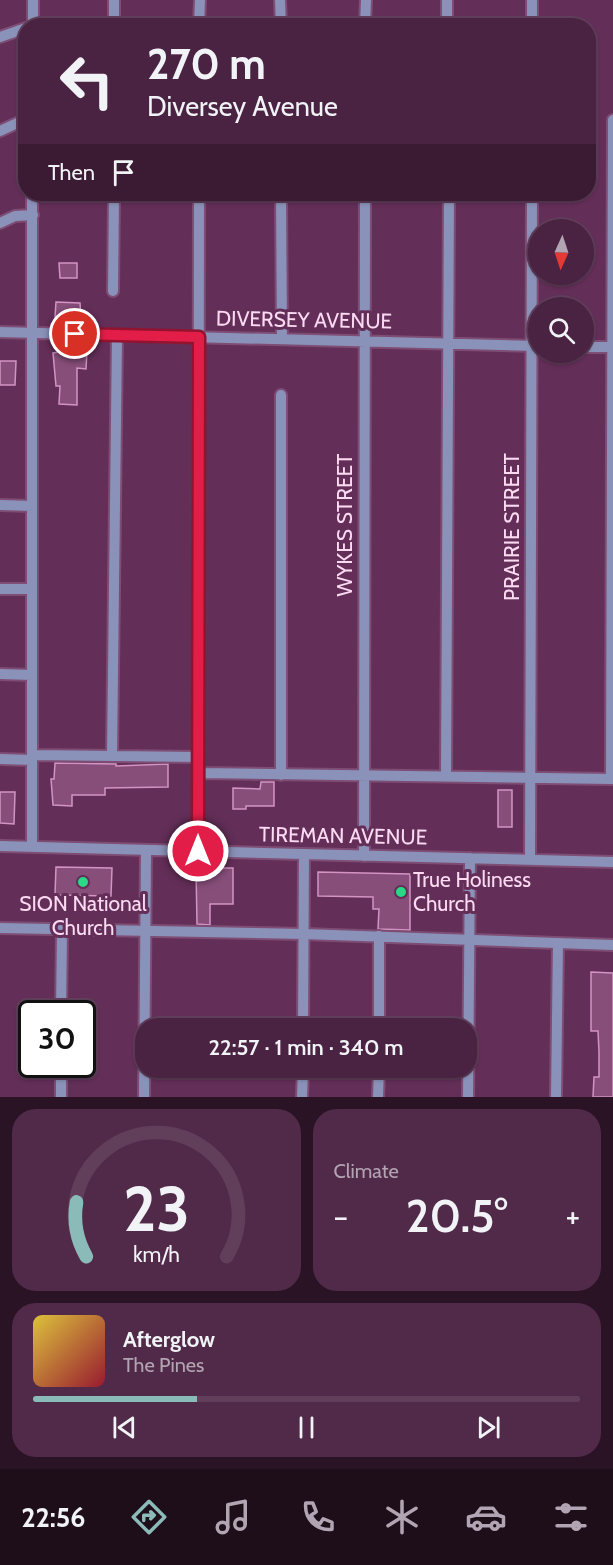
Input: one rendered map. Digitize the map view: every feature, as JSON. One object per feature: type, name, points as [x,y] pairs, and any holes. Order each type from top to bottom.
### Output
[{"type":"street","points":[[33,0],[33,18]]},
{"type":"street","points":[[114,0],[114,18]]},
{"type":"street","points":[[200,0],[200,18]]},
{"type":"street","points":[[280,0],[280,18]]},
{"type":"street","points":[[366,0],[366,18]]},
{"type":"street","points":[[447,0],[447,18]]},
{"type":"street","points":[[532,0],[532,18]]},
{"type":"street","points":[[0,37],[18,31]]},
{"type":"street","points":[[198,773],[612,779],[613,120]]},
{"type":"street","points":[[0,131],[18,122]]},
{"type":"street","points":[[32,847],[33,201]]},
{"type":"street","points":[[113,291],[114,201]]},
{"type":"street","points":[[198,851],[199,201]]},
{"type":"street","points":[[281,201],[282,339]]},
{"type":"street","name":"WYKES STREET","points":[[364,856],[365,201]]},
{"type":"street","points":[[446,776],[448,201]]},
{"type":"street","name":"PRAIRIE STREET","points":[[532,201],[534,297]]},
{"type":"street","points":[[0,223],[15,216],[33,215]]},
{"type":"street","name":"DIVERSEY AVENUE","points":[[0,332],[528,346]]},
{"type":"street","points":[[112,756],[117,335]]},
{"type":"street","points":[[594,347],[612,347]]},
{"type":"street","name":"PRAIRIE STREET","points":[[530,860],[535,363]]},
{"type":"street","points":[[281,395],[281,775]]},
{"type":"street","points":[[0,505],[32,506]]},
{"type":"street","points":[[0,589],[32,589]]},
{"type":"street","points":[[0,674],[32,675]]},
{"type":"street","points":[[0,759],[112,756],[198,757]]},
{"type":"street","name":"TIREMAN AVENUE","points":[[0,846],[613,862]]},
{"type":"street","points":[[144,1097],[146,850]]},
{"type":"street","points":[[303,1018],[304,854]]},
{"type":"street","points":[[468,1097],[470,858]]},
{"type":"street","points":[[0,928],[379,936],[613,945]]},
{"type":"street","points":[[61,1000],[62,929]]},
{"type":"street","points":[[379,936],[379,1018]]},
{"type":"street","points":[[556,1097],[558,943]]},
{"type":"street","points":[[61,1078],[61,1097]]},
{"type":"street","points":[[303,1078],[303,1097]]},
{"type":"street","points":[[378,1097],[379,1078]]},
{"type":"building","points":[[59,263],[77,263],[77,278],[60,278]]},
{"type":"building","points":[[56,302],[80,303],[81,317],[55,317]]},
{"type":"building","points":[[72,350],[87,351],[86,369],[77,368],[77,405],[59,404],[60,386],[56,386],[53,353]]},
{"type":"building","points":[[0,361],[16,361],[15,385],[0,385]]},
{"type":"building","points":[[55,763],[116,764],[116,766],[168,764],[168,787],[105,788],[105,795],[72,795],[72,806],[53,805],[51,779],[54,779]]},
{"type":"building","points":[[261,782],[274,782],[274,806],[246,806],[246,809],[233,809],[233,788],[260,789]]},
{"type":"building","points":[[498,790],[512,790],[512,827],[498,827]]},
{"type":"building","points":[[0,792],[15,792],[14,824],[0,823]]},
{"type":"building","name":"SION National Church","points":[[56,867],[112,868],[111,896],[55,895]]},
{"type":"building","points":[[196,868],[233,868],[233,904],[210,904],[210,925],[197,924]]},
{"type":"building","points":[[318,872],[410,874],[410,930],[378,929],[379,909],[373,909],[373,897],[318,896]]},
{"type":"building","points":[[591,972],[613,973],[613,1097],[593,1097],[594,1077],[599,1077],[599,1052],[598,1031],[591,1031]]},
{"type":"place","name":"SION National Church","points":[[83,882]]},
{"type":"place","name":"True Holiness Church","points":[[401,892]]},
{"type":"route","points":[[75,334],[199,337],[198,851]]}]
